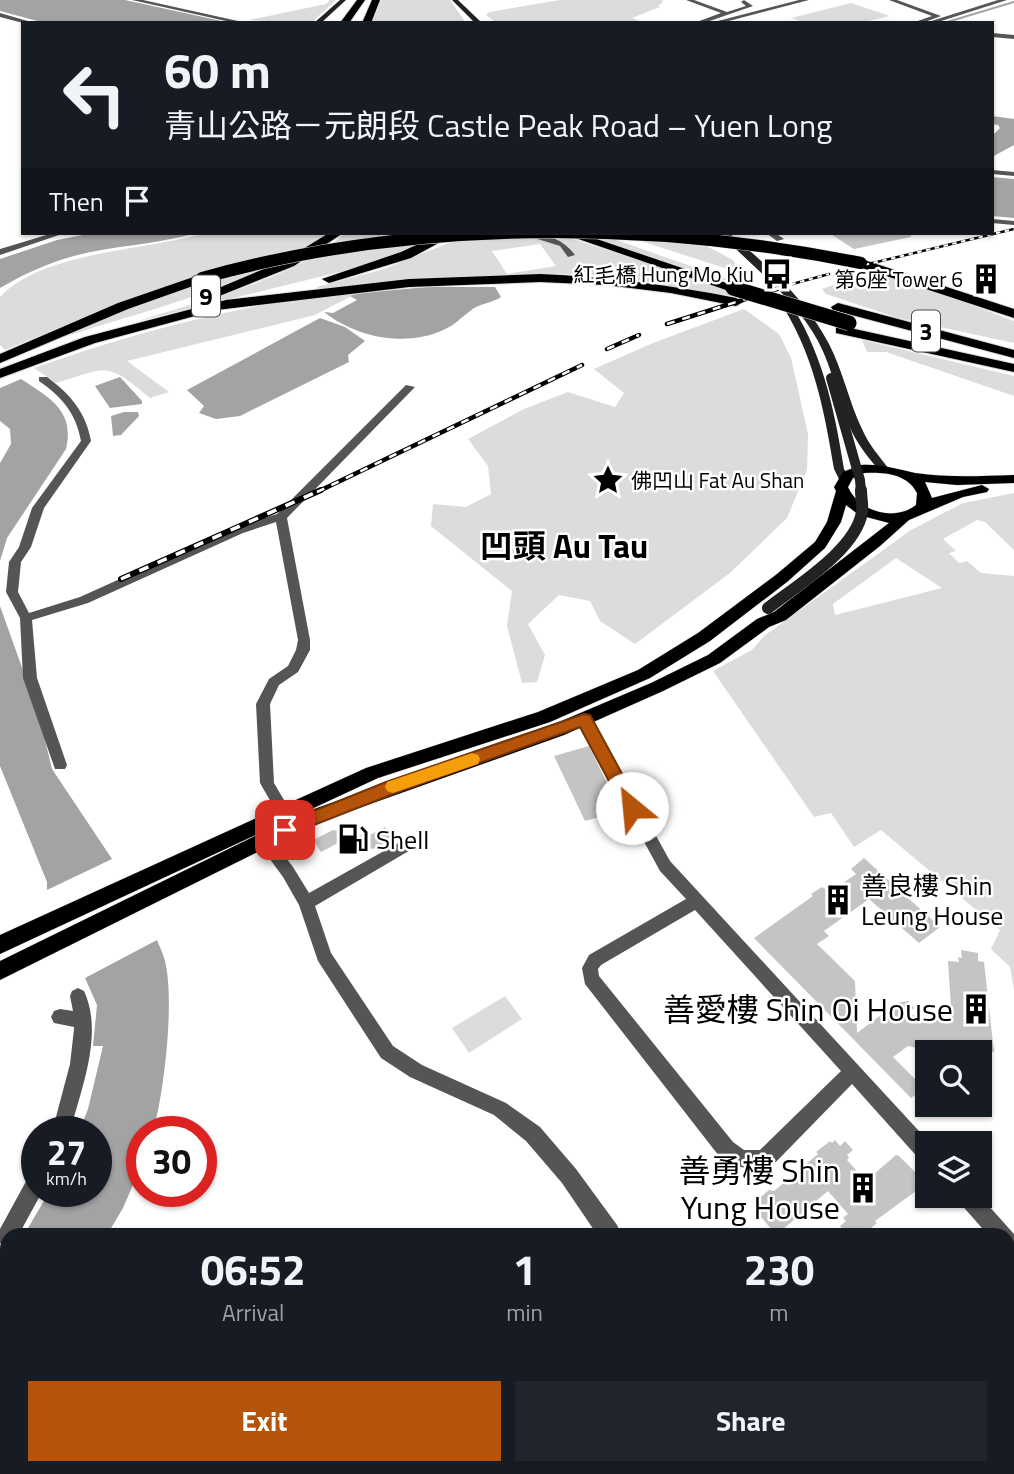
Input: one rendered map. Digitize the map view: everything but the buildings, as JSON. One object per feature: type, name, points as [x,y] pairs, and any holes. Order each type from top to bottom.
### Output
[{"type":"highway","points":[[346,21],[361,0]]},
{"type":"highway","points":[[367,21],[376,0]]},
{"type":"highway","name":"9","points":[[0,361],[241,284],[294,261],[334,235]]},
{"type":"highway","name":"9","points":[[0,374],[90,340],[359,271],[406,255],[447,235]]},
{"type":"highway","points":[[0,361],[123,306],[202,278],[279,258],[348,247],[443,238],[517,235]]},
{"type":"highway","name":"3","points":[[573,235],[849,323],[1014,367]]},
{"type":"highway","name":"3","points":[[612,235],[838,307],[1014,354]]},
{"type":"highway","points":[[640,235],[726,241],[799,250],[862,263],[936,285],[1014,314]]},
{"type":"highway","points":[[213,307],[385,284],[534,278],[643,283],[736,302],[863,336],[1014,367]]},
{"type":"main road","points":[[319,21],[343,0]]},
{"type":"main road","points":[[454,0],[468,21]]},
{"type":"main road","points":[[454,0],[477,21]]},
{"type":"main road","points":[[716,235],[774,288],[792,310],[802,329],[822,386],[843,485],[852,505],[881,517],[905,516]]},
{"type":"main road","points":[[726,235],[775,277],[797,301],[833,363],[861,443],[884,469]]},
{"type":"main road","points":[[0,971],[307,819],[584,719],[692,671],[725,652],[830,560],[849,540],[862,513],[861,487],[825,363],[823,345]]},
{"type":"main road","points":[[0,945],[373,773],[544,717],[644,674],[704,637],[782,578],[820,545],[834,522],[843,485],[862,469],[884,469],[908,476],[957,481],[1014,479]]},
{"type":"main road","points":[[908,476],[923,489],[925,501],[922,507]]},
{"type":"main road","points":[[765,616],[780,616],[905,516],[922,507],[968,491],[1014,486]]},
{"type":"street","points":[[135,0],[235,21]]},
{"type":"street","points":[[689,0],[728,14]]},
{"type":"street","points":[[741,1],[752,0]]},
{"type":"street","points":[[724,21],[806,0]]},
{"type":"street","points":[[892,0],[938,16],[922,21]]},
{"type":"street","points":[[935,21],[1004,0]]},
{"type":"street","points":[[704,21],[750,6],[741,1]]},
{"type":"street","points":[[0,15],[22,21]]},
{"type":"street","points":[[737,17],[747,21]]},
{"type":"street","points":[[994,35],[1014,37]]},
{"type":"street","points":[[994,172],[1014,174]]},
{"type":"street","points":[[994,221],[1014,223]]},
{"type":"street","points":[[0,252],[55,235]]},
{"type":"street","points":[[535,235],[563,244],[571,255]]},
{"type":"street","points":[[773,235],[780,239]]},
{"type":"street","points":[[43,379],[75,405],[84,425],[86,441],[38,508],[16,562],[12,592],[26,618],[30,678],[60,765]]},
{"type":"street","points":[[26,618],[84,600],[239,530],[281,517],[410,387]]},
{"type":"street","points":[[281,517],[304,640],[303,650],[293,668],[274,682],[263,704],[267,783],[285,812]]},
{"type":"street","points":[[584,719],[665,866],[915,1140]]},
{"type":"street","points":[[264,840],[289,872],[306,903],[324,956],[387,1052],[416,1071],[500,1110],[533,1134],[607,1228]]},
{"type":"street","points":[[306,903],[414,841]]},
{"type":"street","points":[[697,901],[595,960],[590,968],[591,979],[726,1149],[741,1159],[764,1160],[852,1072]]},
{"type":"street","points":[[65,1116],[82,1040],[83,1020],[78,996]]},
{"type":"street","points":[[60,1017],[83,1020]]},
{"type":"street","points":[[11,1228],[23,1207]]},
{"type":"street","points":[[978,1208],[996,1228]]},
{"type":"shaded area","points":[[0,0],[125,0],[222,21],[38,21],[0,11]]},
{"type":"shaded area","points":[[330,0],[336,0],[313,21],[249,20],[326,4]]},
{"type":"shaded area","points":[[381,0],[450,0],[465,21],[373,21]]},
{"type":"shaded area","points":[[560,0],[663,2],[658,6],[660,7],[632,18],[639,21],[494,21],[486,15],[489,12]]},
{"type":"shaded area","points":[[851,3],[890,16],[866,21],[803,21],[791,18]]},
{"type":"shaded area","points":[[994,116],[1014,119],[1014,145],[994,156],[994,134],[1000,128],[994,124]]},
{"type":"shaded area","points":[[994,177],[1014,179],[1014,218],[994,216]]},
{"type":"shaded area","points":[[83,235],[187,235],[74,256],[36,269],[0,288],[0,259],[57,240]]},
{"type":"shaded area","points":[[197,235],[325,235],[277,263],[195,296],[54,340],[223,267],[129,299],[5,350],[0,345],[0,297],[19,282],[68,261]]},
{"type":"shaded area","points":[[342,235],[380,235],[373,245],[387,246],[395,235],[442,235],[368,265],[135,322],[246,287],[274,276],[325,249]]},
{"type":"shaded area","points":[[560,235],[744,294],[733,298],[615,276],[557,274],[421,278],[319,289],[317,287],[384,269],[451,242]],"holes":[[[540,244],[556,266],[507,274],[492,251]]]},
{"type":"shaded area","points":[[582,235],[603,235],[744,285],[690,271]]},
{"type":"shaded area","points":[[622,235],[686,235],[733,260],[740,273]]},
{"type":"shaded area","points":[[874,271],[1014,321],[1014,343],[898,318],[826,294],[822,289],[840,280]]},
{"type":"shaded area","points":[[428,287],[495,287],[501,297],[476,307],[451,326],[436,333],[403,339],[386,338],[353,329],[324,312],[333,313],[357,300],[350,296],[359,293]]},
{"type":"shaded area","points":[[365,289],[315,315],[127,361],[169,392],[150,398],[115,373],[97,371],[56,383],[34,368],[115,341],[197,319]]},
{"type":"shaded area","points":[[744,309],[779,334],[791,358],[808,434],[807,470],[787,518],[730,573],[635,644],[600,621],[590,601],[559,595],[528,624],[545,655],[537,682],[522,683],[507,626],[512,591],[431,526],[433,504],[466,507],[491,494],[488,466],[468,439],[524,409],[568,392],[615,407],[624,393],[594,369],[653,343]]},
{"type":"shaded area","points":[[320,318],[345,327],[365,341],[348,355],[349,362],[240,416],[216,419],[199,413],[204,406],[187,390]]},
{"type":"shaded area","points":[[862,340],[1014,376],[1014,396],[886,352],[867,352]]},
{"type":"shaded area","points":[[120,377],[142,404],[110,408],[95,386]]},
{"type":"shaded area","points":[[21,379],[58,407],[67,425],[68,436],[66,449],[7,538],[0,561],[0,463],[11,444],[10,429],[0,421],[0,388]]},
{"type":"shaded area","points":[[138,412],[139,416],[121,435],[113,436],[111,416]]},
{"type":"shaded area","points":[[1014,493],[1014,550],[985,522],[977,520],[943,539],[956,551],[949,553],[959,563],[967,561],[981,573],[1014,576],[1014,990],[1010,967],[991,949],[1000,930],[881,830],[854,847],[831,813],[814,817],[713,671],[752,650],[764,636],[911,530],[963,503]],"holes":[[[896,558],[942,588],[835,615],[833,604]]]},
{"type":"shaded area","points":[[0,606],[39,715],[52,769],[112,859],[47,890],[47,882],[0,766]]},
{"type":"shaded area","points":[[157,940],[165,959],[169,1003],[164,1073],[157,1116],[126,1116],[126,1201],[111,1228],[28,1228],[40,1207],[112,1207],[112,1116],[85,1116],[103,1046],[93,1046],[97,1005],[85,978]]},
{"type":"shaded area","points":[[505,996],[522,1019],[469,1053],[452,1028]]},
{"type":"waterway","points":[[951,21],[1014,2]]},
{"type":"railway","points":[[994,234],[1014,229]]},
{"type":"railway","points":[[856,267],[989,235]]},
{"type":"railway","points":[[774,289],[829,274]]},
{"type":"railway","points":[[667,324],[780,288]]},
{"type":"railway","points":[[607,349],[639,335]]},
{"type":"railway","points":[[317,492],[582,365]]},
{"type":"railway","points":[[121,579],[321,490]]},
{"type":"slow traffic","points":[[393,787],[472,759]]},
{"type":"place","name":"紅毛橋 Hung Mo Kiu","points":[[777,274]]},
{"type":"place","name":"第6座 Tower 6","points":[[986,279]]},
{"type":"place","name":"佛凹山 Fat Au Shan","points":[[608,480]]},
{"type":"place","name":"Shell","points":[[353,839]]},
{"type":"place","name":"善良樓 Shin Leung House","points":[[838,900]]},
{"type":"place","name":"善愛樓 Shin Oi House","points":[[976,1009]]},
{"type":"place","name":"善勇樓 Shin Yung House","points":[[863,1188]]},
{"type":"district","name":"凹頭 Au Tau","points":[[564,546]]},
{"type":"route","points":[[285,830],[392,787],[584,719],[632,808]]}]
